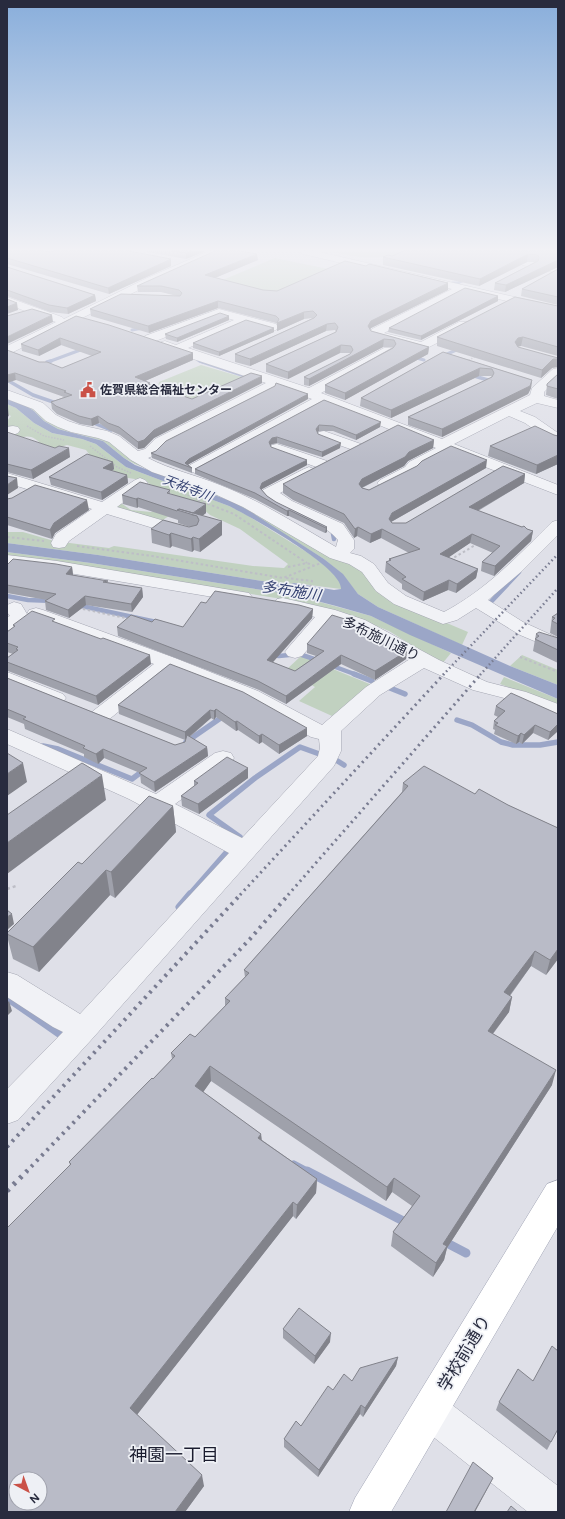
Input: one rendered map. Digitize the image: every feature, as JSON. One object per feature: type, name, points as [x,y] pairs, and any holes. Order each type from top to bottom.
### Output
[{"type":"main road","name":"学校前通り","points":[[369,1512],[558,1194]]},
{"type":"street","points":[[7,351],[67,322]]},
{"type":"street","points":[[189,322],[143,337],[316,395],[346,407],[399,423],[447,446],[537,481],[555,483]]},
{"type":"street","points":[[176,349],[239,322]]},
{"type":"street","points":[[252,322],[275,333]]},
{"type":"street","points":[[396,322],[376,332],[375,334],[423,346],[442,353],[441,354],[466,362]]},
{"type":"street","points":[[423,346],[470,322]]},
{"type":"street","points":[[7,351],[26,358]]},
{"type":"street","points":[[195,468],[388,351]]},
{"type":"street","points":[[218,363],[232,357]]},
{"type":"street","points":[[250,374],[264,367]]},
{"type":"street","points":[[535,398],[537,396],[537,390],[558,372]]},
{"type":"street","points":[[289,386],[302,379]]},
{"type":"street","points":[[529,380],[543,384]]},
{"type":"street","points":[[136,457],[150,452],[160,442],[270,386]]},
{"type":"street","points":[[7,394],[38,406],[51,418],[63,424],[76,429],[102,434],[114,439],[136,457],[157,469],[214,488],[249,504],[336,554],[355,560],[368,568],[382,587],[400,600],[442,618],[448,617],[500,584],[558,525]]},
{"type":"street","points":[[374,488],[411,470],[414,465],[508,411],[535,398],[558,404]]},
{"type":"street","points":[[346,407],[359,399]]},
{"type":"street","points":[[508,411],[530,420],[558,440]]},
{"type":"street","points":[[336,554],[345,549],[346,540],[337,528],[286,504],[269,493],[399,423]]},
{"type":"street","points":[[324,435],[356,447]]},
{"type":"street","points":[[277,448],[322,464]]},
{"type":"street","points":[[283,462],[297,455]]},
{"type":"street","points":[[481,479],[502,467]]},
{"type":"street","points":[[27,491],[52,476]]},
{"type":"street","points":[[7,478],[27,491],[105,508],[190,534]]},
{"type":"street","points":[[59,543],[62,538],[140,483]]},
{"type":"street","name":"多布施川通り","points":[[7,560],[57,566],[266,600],[328,614],[358,624],[424,659],[480,686],[518,696],[558,712]]},
{"type":"street","points":[[477,600],[489,609],[534,634],[558,645]]},
{"type":"street","points":[[295,652],[328,614]]},
{"type":"street","points":[[19,616],[168,662],[251,694],[319,732],[328,750]]},
{"type":"street","points":[[7,1110],[74,1025],[237,846],[328,750],[331,728],[373,691],[424,659]]},
{"type":"street","points":[[85,710],[168,662]]},
{"type":"street","points":[[7,678],[120,724]]},
{"type":"street","points":[[7,736],[157,805],[237,846]]},
{"type":"street","points":[[157,805],[223,758]]},
{"type":"street","points":[[7,983],[74,1025]]},
{"type":"street","points":[[430,1411],[558,1511]]},
{"type":"path","points":[[466,362],[478,355]]},
{"type":"path","points":[[447,562],[479,542]]},
{"type":"path","points":[[152,556],[283,578],[312,580]]},
{"type":"path","points":[[283,578],[315,566],[307,563],[288,567]]},
{"type":"path","points":[[73,607],[134,620]]},
{"type":"path","points":[[520,657],[558,672]]},
{"type":"path","points":[[7,889],[16,886]]},
{"type":"green space","points":[[201,365],[245,378],[200,401],[158,387],[159,382]]},
{"type":"green space","points":[[7,396],[248,505],[357,567],[397,602],[468,632],[462,645],[378,607],[358,594],[342,574],[324,559],[233,502],[135,464],[124,458],[103,441],[58,429],[44,421],[34,411]]},
{"type":"green space","points":[[7,404],[16,408],[34,423],[52,433],[82,439],[96,444],[126,467],[229,506],[245,514],[313,556],[335,574],[341,584],[341,589],[294,583],[288,585],[98,555],[7,543],[7,532],[23,532],[54,541],[109,548],[114,546],[253,566],[284,568],[288,564],[240,529],[210,515],[202,508],[188,503],[160,522],[110,507],[118,501],[131,510],[151,512],[178,500],[174,495],[141,480],[122,477],[107,466],[92,458],[86,450],[67,445],[51,450],[43,447],[39,442],[30,437],[22,437],[7,445],[7,421],[11,416],[7,414]]},
{"type":"green space","points":[[7,552],[91,563],[294,595],[371,616],[451,653],[442,664],[389,631],[339,611],[282,599],[64,563],[7,556]]},
{"type":"green space","points":[[522,655],[558,670],[558,685],[510,666]]},
{"type":"green space","points":[[301,656],[372,685],[332,716],[299,701],[315,687],[286,670]]},
{"type":"green space","points":[[504,677],[558,699],[558,706],[500,684]]},
{"type":"water","points":[[7,398],[23,404],[34,411],[44,421],[58,429],[103,441],[135,465],[233,502],[324,559],[343,574],[358,594],[378,607],[510,666],[558,685],[558,699],[410,635],[371,616],[336,606],[294,595],[91,563],[7,552],[7,543],[98,555],[288,585],[294,583],[334,590],[341,589],[338,580],[327,568],[293,543],[255,520],[229,506],[126,467],[96,444],[82,439],[52,433],[34,423],[16,408],[7,404]]},
{"type":"building","points":[[7,322],[38,322],[7,337]]},
{"type":"building","points":[[64,322],[98,322],[109,325],[193,353],[135,377],[150,383],[148,384],[192,399],[251,373],[262,376],[154,430],[144,440],[138,442],[119,427],[108,423],[98,416],[91,419],[79,416],[56,406],[51,402],[72,395],[64,392],[66,391],[15,373],[7,375],[7,350],[39,362],[47,362],[62,368],[101,352],[60,338],[38,350],[21,344]]},
{"type":"building","points":[[134,322],[160,322],[148,326]]},
{"type":"building","points":[[197,322],[215,322],[177,338],[165,334]]},
{"type":"building","points":[[242,322],[253,322],[274,328],[219,352],[193,343]]},
{"type":"building","points":[[305,322],[370,322],[368,326],[371,331],[429,347],[345,393],[325,385],[393,348],[396,344],[394,340],[384,339],[309,379],[304,377],[350,354],[353,350],[351,346],[341,345],[288,372],[266,364],[336,332],[338,327],[335,323],[327,324],[250,359],[235,354]]},
{"type":"building","points":[[401,322],[448,322],[421,336],[389,328]]},
{"type":"building","points":[[466,322],[558,322],[558,347],[523,337],[518,338],[515,342],[518,347],[558,359],[553,359],[542,370],[437,337]]},
{"type":"building","points":[[443,352],[532,380],[530,386],[442,429],[408,417],[492,377],[494,373],[492,369],[480,368],[391,410],[361,398]]},
{"type":"building","points":[[558,374],[558,389],[547,386],[547,384]]},
{"type":"building","points":[[276,383],[308,394],[189,459],[185,463],[192,468],[151,453],[156,451],[166,441],[275,386]]},
{"type":"building","points":[[324,400],[381,422],[356,435],[333,426],[319,425],[316,429],[318,434],[341,443],[322,452],[277,437],[272,438],[269,442],[271,447],[307,460],[262,483],[260,488],[267,496],[276,502],[327,527],[326,528],[289,510],[287,511],[255,493],[195,469]]},
{"type":"building","points":[[398,425],[434,440],[409,452],[405,457],[362,479],[359,484],[362,488],[369,490],[417,466],[422,461],[451,446],[487,460],[392,513],[389,519],[392,523],[406,523],[503,466],[525,474],[469,507],[522,527],[524,526],[533,531],[495,566],[482,562],[500,546],[472,534],[440,554],[478,569],[457,584],[449,580],[424,592],[402,579],[406,577],[386,562],[391,560],[389,559],[420,549],[382,529],[371,534],[358,527],[355,529],[344,514],[293,491],[283,484]]},
{"type":"building","points":[[535,426],[558,436],[558,455],[537,465],[490,446]]},
{"type":"building","points":[[7,432],[55,448],[59,446],[69,448],[31,470],[7,464]]},
{"type":"building","points":[[87,454],[113,462],[103,468],[127,475],[101,492],[49,477]]},
{"type":"building","points":[[7,476],[17,478],[7,485]]},
{"type":"building","points":[[140,482],[170,490],[167,493],[206,504],[193,513],[179,509],[177,511],[138,498],[136,499],[122,495]]},
{"type":"building","points":[[35,485],[87,500],[54,523],[50,530],[7,517],[7,499],[12,498]]},
{"type":"building","points":[[179,509],[222,521],[199,539],[193,537],[191,539],[171,533],[169,535],[151,529],[163,520],[189,527],[197,525],[199,520],[197,516],[177,510]]},
{"type":"building","points":[[13,559],[72,567],[66,574],[142,588],[131,604],[85,596],[68,610],[45,601],[56,594],[7,585],[7,565]]},
{"type":"building","points":[[215,591],[299,605],[313,609],[267,660],[295,671],[324,651],[307,644],[332,615],[351,621],[347,625],[356,628],[360,626],[363,627],[368,634],[407,651],[375,671],[341,655],[286,696],[258,681],[117,627],[131,615],[152,622],[155,619],[183,627],[201,602],[206,603]]},
{"type":"building","points":[[32,611],[55,619],[52,621],[150,655],[96,696],[7,662],[7,658],[18,650],[16,649],[18,647],[7,643],[7,632],[15,626],[13,625]]},
{"type":"building","points":[[558,613],[558,624],[552,621],[555,618],[552,617]]},
{"type":"building","points":[[539,632],[558,638],[558,650],[535,639],[539,636],[536,634]]},
{"type":"building","points":[[170,664],[243,692],[307,728],[279,745],[262,734],[259,736],[216,709],[214,711],[210,710],[185,732],[118,705]]},
{"type":"building","points":[[7,678],[175,745],[185,742],[187,735],[207,747],[154,782],[139,773],[147,768],[103,749],[96,754],[83,748],[85,746],[23,719],[26,717],[7,709]]},
{"type":"building","points":[[511,693],[558,714],[558,724],[550,732],[535,725],[524,735],[521,733],[518,736],[495,725],[498,723],[494,721],[505,711],[496,706]]},
{"type":"building","points":[[7,753],[23,763],[7,774]]},
{"type":"building","points":[[227,757],[248,768],[198,804],[181,796],[198,783],[194,781]]},
{"type":"building","points":[[82,763],[102,775],[7,843],[7,815]]},
{"type":"building","points":[[424,766],[475,794],[479,789],[508,805],[558,828],[558,949],[550,960],[535,951],[504,992],[512,997],[488,1031],[556,1070],[443,1244],[447,1246],[436,1263],[393,1232],[420,1196],[394,1178],[387,1187],[210,1066],[195,1086],[261,1134],[258,1138],[317,1179],[297,1205],[293,1202],[130,1408],[202,1475],[175,1512],[7,1512],[7,1228],[71,1164],[69,1162],[175,1056],[171,1053],[190,1034],[195,1037],[230,1001],[225,998],[249,973],[244,970],[408,786],[403,783]]},
{"type":"building","points":[[149,796],[173,806],[111,872],[106,870],[33,947],[7,934],[78,862],[82,864]]},
{"type":"building","points":[[7,910],[12,914],[7,917]]},
{"type":"building","points":[[299,1308],[331,1333],[315,1356],[283,1329]]},
{"type":"building","points":[[552,1346],[558,1351],[558,1429],[551,1442],[499,1402],[518,1369],[533,1381]]},
{"type":"building","points":[[398,1357],[365,1408],[361,1405],[319,1470],[284,1439],[296,1421],[301,1426],[328,1386],[333,1390],[344,1374],[352,1381],[360,1368]]},
{"type":"building","points":[[473,1462],[493,1478],[474,1512],[446,1512]]},
{"type":"building","points":[[511,1506],[518,1512],[507,1512]]},
{"type":"waterway","points":[[132,330],[143,328]]},
{"type":"waterway","points":[[447,354],[461,348]]},
{"type":"waterway","points":[[50,361],[83,349]]},
{"type":"waterway","points":[[413,357],[424,360]]},
{"type":"waterway","points":[[198,360],[203,362]]},
{"type":"waterway","points":[[203,362],[245,376]]},
{"type":"waterway","points":[[471,375],[491,381]]},
{"type":"waterway","points":[[7,380],[33,395],[59,404]]},
{"type":"waterway","points":[[91,422],[111,430]]},
{"type":"waterway","points":[[332,528],[334,539]]},
{"type":"waterway","points":[[489,604],[519,572]]},
{"type":"waterway","points":[[7,596],[28,600],[53,601]]},
{"type":"waterway","points":[[77,605],[161,623]]},
{"type":"waterway","points":[[270,655],[279,656],[299,654],[320,661]]},
{"type":"waterway","points":[[330,665],[357,675]]},
{"type":"waterway","points":[[354,674],[372,681]]},
{"type":"waterway","points":[[390,688],[405,694]]},
{"type":"waterway","points":[[186,742],[225,715]]},
{"type":"waterway","points":[[457,720],[472,725],[501,742],[513,745],[540,745],[558,742]]},
{"type":"waterway","points":[[43,746],[58,749],[132,779],[144,770]]},
{"type":"waterway","points":[[237,841],[240,837],[209,815],[255,778],[300,747],[336,760],[344,765]]},
{"type":"waterway","points":[[189,895],[231,847]]},
{"type":"waterway","points":[[179,907],[190,894]]},
{"type":"waterway","points":[[7,998],[59,1034],[67,1027]]},
{"type":"waterway","points":[[294,1164],[309,1172]]},
{"type":"waterway","points":[[307,1171],[407,1223]]},
{"type":"waterway","points":[[443,1241],[466,1253]]},
{"type":"railway","points":[[443,675],[558,554]]},
{"type":"railway","points":[[480,675],[558,588]]},
{"type":"railway","points":[[240,895],[444,674]]},
{"type":"railway","points":[[288,895],[481,674]]},
{"type":"railway","points":[[7,1147],[241,894]]},
{"type":"railway","points":[[26,1172],[250,939],[289,894]]},
{"type":"railway","points":[[7,1191],[26,1172]]},
{"type":"place","name":"佐賀県総合福祉センター","points":[[88,390]]},
{"type":"district","name":"神園一丁目","points":[[174,1455]]},
{"type":"water label","name":"天祐寺川","points":[[188,488]]},
{"type":"water label","name":"多布施川","points":[[291,591]]}]
